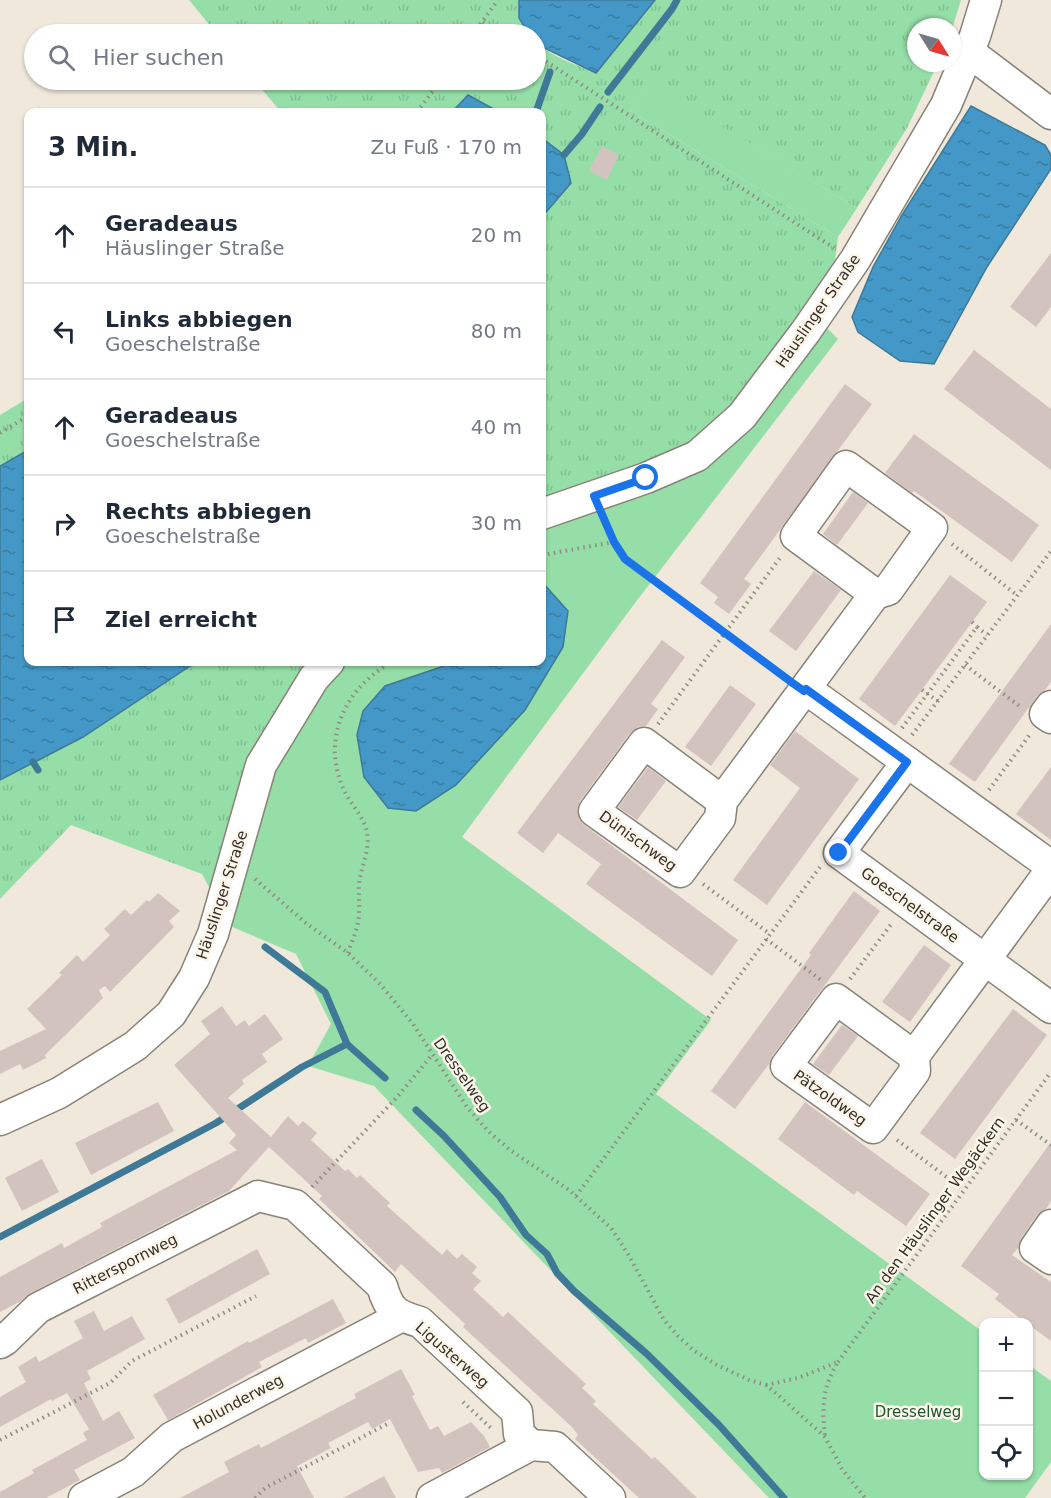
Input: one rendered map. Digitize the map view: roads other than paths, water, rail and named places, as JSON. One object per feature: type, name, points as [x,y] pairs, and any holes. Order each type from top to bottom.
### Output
[{"type":"street","name":"Häuslinger Straße","points":[[546,513],[646,478],[697,456],[742,416],[806,331],[855,260],[946,105],[969,52],[986,0]]},
{"type":"street","points":[[969,52],[1051,114]]},
{"type":"street","name":"Dünischweg","points":[[722,801],[644,743],[594,811],[680,872],[720,818],[722,801],[875,594],[888,590],[932,528],[846,466],[796,536],[875,594]]},
{"type":"street","name":"Häuslinger Straße","points":[[0,1120],[59,1093],[135,1046],[171,1014],[194,978],[213,934],[261,765],[315,678],[326,666]]},
{"type":"street","points":[[805,690],[974,810],[1051,868],[985,960]]},
{"type":"street","name":"Goeschelstraße","points":[[897,755],[839,853],[1051,1008]]},
{"type":"street","name":"Pätzoldweg","points":[[914,1056],[838,997],[786,1066],[873,1128],[915,1071],[914,1056],[985,960]]},
{"type":"street","name":"Ligusterweg","points":[[258,1197],[295,1204],[382,1286],[387,1304],[400,1317],[420,1322],[516,1412],[519,1434],[531,1445]]},
{"type":"street","name":"Ritterspornweg","points":[[0,1343],[38,1308],[258,1197]]},
{"type":"street","points":[[1051,1225],[1035,1248],[1051,1259]]},
{"type":"street","name":"Holunderweg","points":[[84,1498],[132,1472],[172,1437],[400,1317]]},
{"type":"street","points":[[432,1498],[531,1445],[555,1447],[610,1498]]},
{"type":"water","points":[[519,0],[655,0],[596,73],[546,49],[546,24],[523,24],[519,18]]},
{"type":"water","points":[[468,95],[492,108],[456,108]]},
{"type":"water","points":[[971,106],[1045,145],[1051,155],[1051,169],[987,267],[934,364],[900,361],[858,332],[852,317],[873,267],[902,215]]},
{"type":"water","points":[[546,141],[564,155],[571,183],[546,212]]},
{"type":"water","points":[[24,452],[24,666],[190,666],[83,737],[0,780],[0,466]]},
{"type":"water","points":[[546,586],[568,611],[563,647],[525,710],[456,785],[416,811],[388,808],[364,777],[357,735],[363,711],[385,686],[444,666],[546,666]]},
{"type":"waterway","points":[[608,92],[677,0]]},
{"type":"waterway","points":[[546,83],[550,72]]},
{"type":"waterway","points":[[537,108],[544,90]]},
{"type":"waterway","points":[[564,155],[600,107]]},
{"type":"waterway","points":[[33,762],[38,770]]},
{"type":"waterway","points":[[265,947],[325,992],[347,1044],[385,1078]]},
{"type":"waterway","points":[[0,1237],[216,1123],[302,1067],[347,1044]]},
{"type":"waterway","points":[[416,1110],[444,1136],[500,1197],[526,1235],[547,1254],[557,1273],[574,1291],[647,1354],[719,1425],[784,1498]]},
{"type":"park label","name":"Dresselweg","points":[[918,1412]]}]
